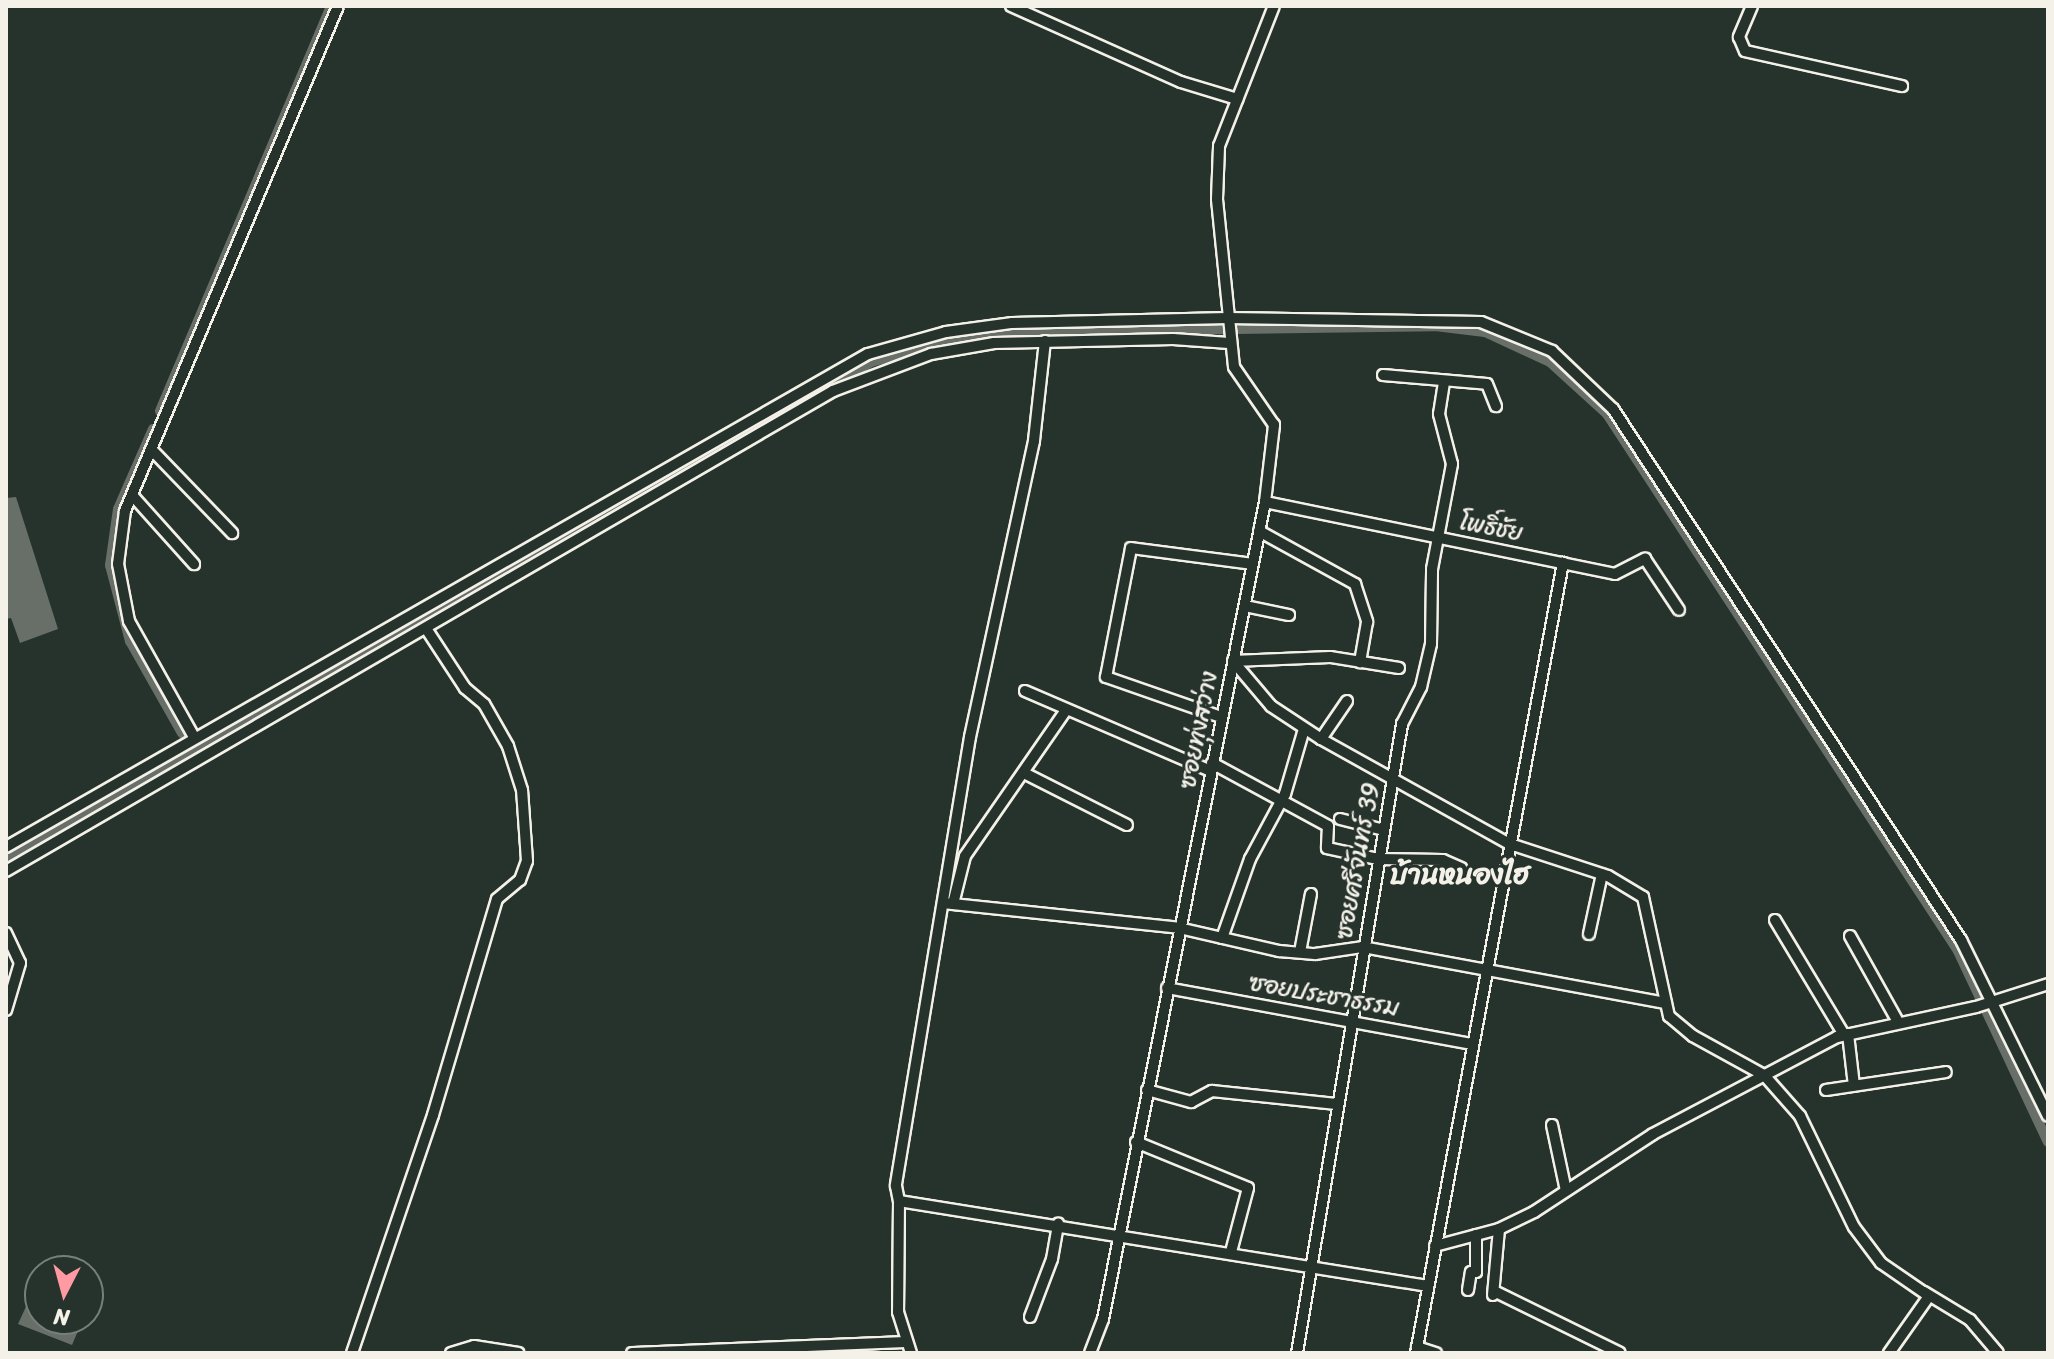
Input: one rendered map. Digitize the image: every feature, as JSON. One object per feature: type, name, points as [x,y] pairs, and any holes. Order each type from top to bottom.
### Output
[{"type":"street","points":[[194,737],[129,621],[118,564],[132,495],[338,6]]},
{"type":"street","points":[[1011,6],[1181,82],[1237,99]]},
{"type":"street","name":"ซอยทุ่งสว่าง","points":[[1090,1353],[1103,1319],[1265,502],[1274,425],[1234,367],[1217,199],[1219,146],[1274,6]]},
{"type":"street","points":[[1752,6],[1739,37],[1745,51],[1902,86]]},
{"type":"street","points":[[6,871],[427,630],[833,391],[931,354],[1045,341],[1229,330],[1481,322],[1552,351],[1613,409],[1986,1003],[2047,1113]]},
{"type":"street","points":[[6,847],[868,354],[946,332],[1012,323],[1229,330]]},
{"type":"street","points":[[632,1353],[909,1348],[898,1312],[899,1201],[896,1186],[948,903],[970,737],[1034,441],[1045,341]]},
{"type":"street","points":[[1383,375],[1487,384],[1496,406]]},
{"type":"street","name":"ซอยศรีจันทร์ 39","points":[[1297,1353],[1308,1266],[1402,724],[1421,687],[1431,644],[1432,569],[1452,464],[1439,414],[1444,381]]},
{"type":"street","points":[[151,449],[232,533]]},
{"type":"street","points":[[132,495],[194,564]]},
{"type":"street","name":"โพธิ์ชัย","points":[[1265,502],[1615,574],[1645,559],[1679,610]]},
{"type":"street","points":[[1259,531],[1355,584],[1367,622],[1360,662]]},
{"type":"street","points":[[1221,717],[1106,677],[1131,548],[1252,564]]},
{"type":"street","points":[[1436,1353],[1416,1350],[1563,563]]},
{"type":"street","points":[[1245,606],[1289,615]]},
{"type":"street","points":[[352,1353],[433,1115],[497,899],[520,880],[527,861],[522,790],[508,746],[484,704],[465,688],[427,630]]},
{"type":"street","points":[[1233,661],[1291,656],[1399,668]]},
{"type":"street","points":[[1233,661],[1271,706],[1321,739],[1510,844],[1602,874],[1643,897],[1669,1016],[1693,1036],[1764,1075],[1800,1116],[1854,1227],[1881,1263],[1929,1296],[1889,1353]]},
{"type":"street","points":[[1025,691],[1212,767],[1328,826],[1327,848],[1378,859],[1443,860],[1461,868]]},
{"type":"street","points":[[1321,739],[1347,701]]},
{"type":"street","points":[[948,903],[965,856],[1026,774],[1066,710]]},
{"type":"street","points":[[1222,938],[1250,859],[1281,802],[1304,729]]},
{"type":"street","points":[[1026,774],[1127,825]]},
{"type":"street","points":[[1340,819],[1384,830]]},
{"type":"street","points":[[1589,934],[1602,874]]},
{"type":"street","points":[[1300,952],[1311,894]]},
{"type":"street","points":[[948,903],[1179,928],[1300,952],[1363,947],[1596,986],[1666,1003]]},
{"type":"street","points":[[1775,920],[1846,1035],[1854,1086]]},
{"type":"street","points":[[6,933],[20,963],[6,1010]]},
{"type":"street","points":[[1850,936],[1898,1022]]},
{"type":"street","points":[[1435,1246],[1499,1229],[1566,1191],[1653,1134],[1846,1035],[1986,1003],[2048,984]]},
{"type":"street","name":"ซอยประชาธรรม","points":[[1167,988],[1473,1044]]},
{"type":"street","points":[[1826,1090],[1946,1072]]},
{"type":"street","points":[[1147,1090],[1191,1102],[1212,1091],[1336,1104]]},
{"type":"street","points":[[1552,1125],[1566,1191]]},
{"type":"street","points":[[1136,1142],[1248,1188],[1231,1252]]},
{"type":"street","points":[[899,1201],[1118,1233],[1428,1286]]},
{"type":"street","points":[[1030,1317],[1052,1259],[1058,1224]]},
{"type":"street","points":[[1499,1229],[1494,1293],[1620,1353]]},
{"type":"street","points":[[1468,1290],[1471,1272],[1476,1272],[1476,1235]]},
{"type":"street","points":[[1919,1289],[1970,1320],[1998,1353]]},
{"type":"street","points":[[451,1353],[474,1346],[518,1353]]},
{"type":"shaded area","points":[[16,497],[58,629],[20,643],[11,618],[6,619],[6,498]]},
{"type":"shaded area","points":[[24,1311],[24,1326],[18,1324]]},
{"type":"shaded area","points":[[46,1335],[76,1335],[72,1345]]},
{"type":"waterway","points":[[160,411],[331,6]]},
{"type":"waterway","points":[[6,859],[871,362],[949,341],[1017,332],[1435,326],[1485,332],[1550,362],[1607,414],[1958,951],[2048,1142]]},
{"type":"waterway","points":[[153,429],[118,509],[110,565],[130,641],[182,733]]},
{"type":"district","name":"บ้านหนองไฮ","points":[[1460,875]]}]
